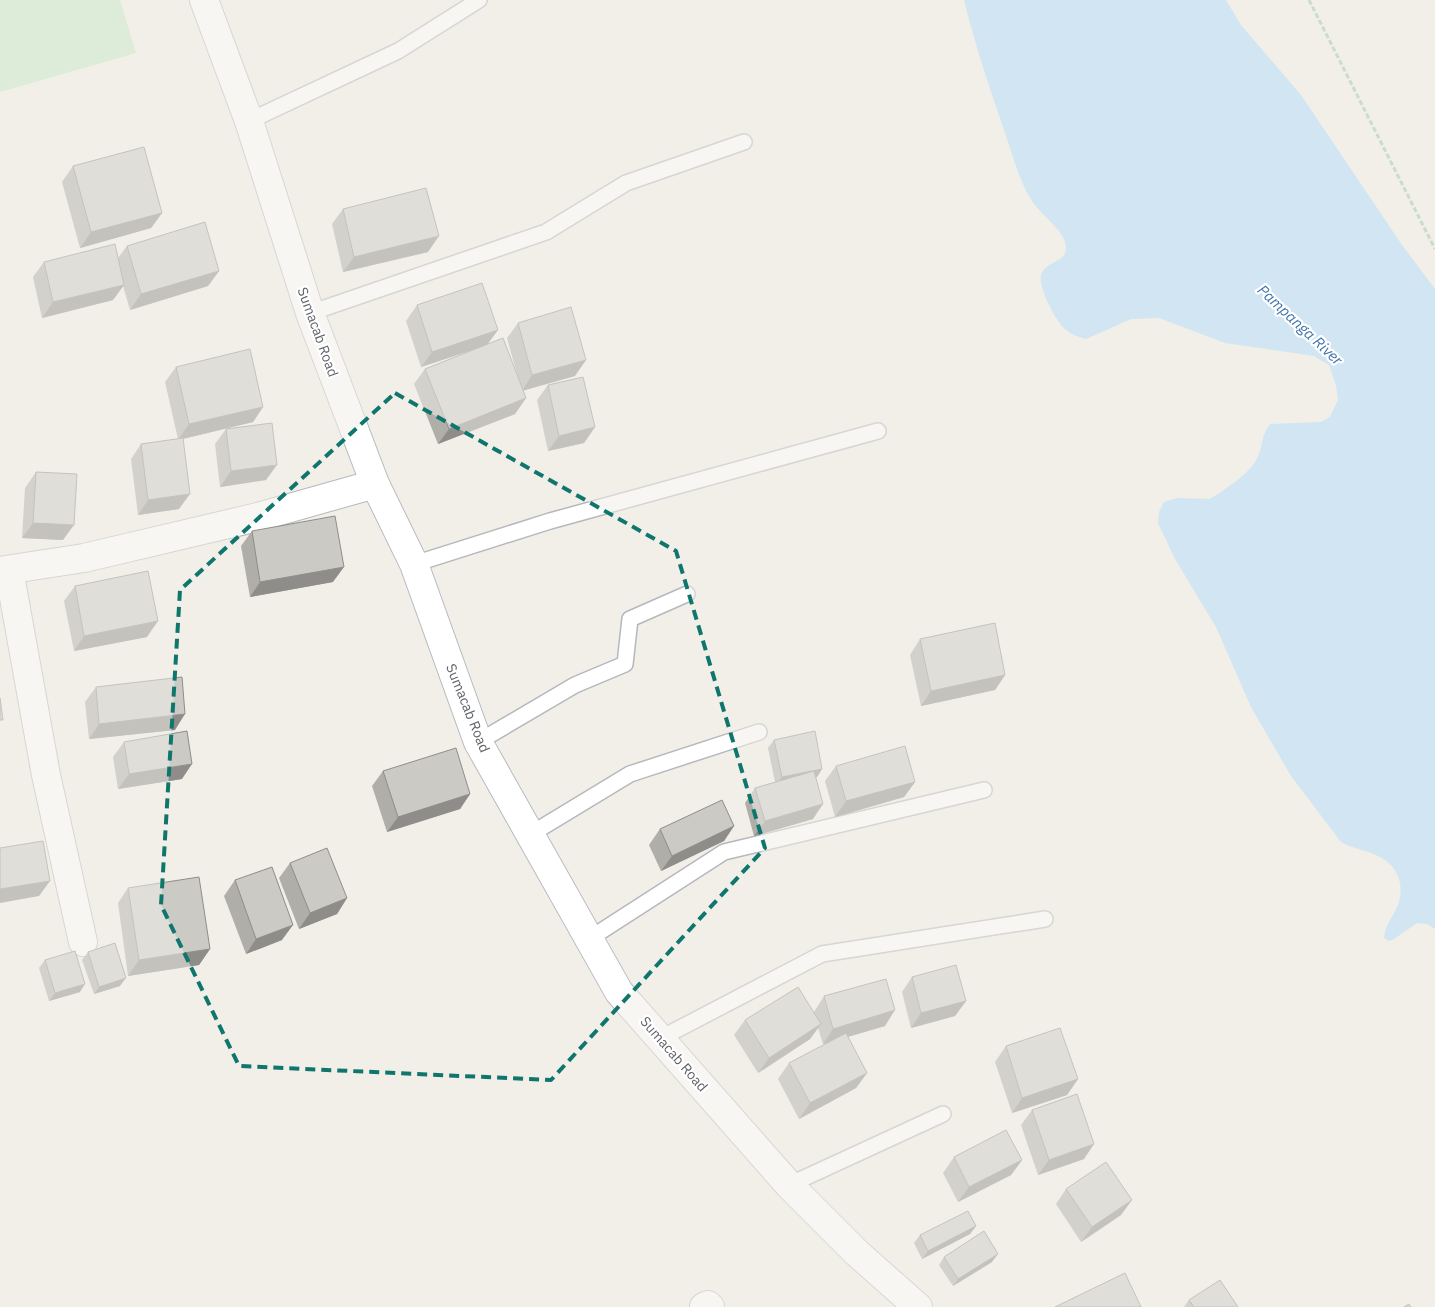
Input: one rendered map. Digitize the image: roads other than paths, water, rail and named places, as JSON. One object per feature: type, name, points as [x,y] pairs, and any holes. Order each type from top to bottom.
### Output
[{"type":"main road","name":"Sumacab Road","points":[[204,0],[249,121],[310,312],[375,484],[414,564],[478,742],[619,992],[789,1185],[857,1252],[918,1307]]},
{"type":"main road","points":[[82,942],[5,570],[84,558],[258,517],[375,484]]},
{"type":"main road","points":[[704,1307],[710,1307]]},
{"type":"lane","points":[[249,121],[398,51],[479,0]]},
{"type":"lane","points":[[310,312],[546,232],[626,183],[744,142]]},
{"type":"lane","points":[[414,564],[550,521],[878,431]]},
{"type":"lane","points":[[478,742],[575,685],[625,664],[630,619],[687,594]]},
{"type":"lane","points":[[531,834],[630,774],[760,732]]},
{"type":"lane","points":[[589,939],[724,852],[984,790]]},
{"type":"lane","points":[[660,1038],[822,954],[1045,919]]},
{"type":"lane","points":[[789,1185],[943,1114]]},
{"type":"water","name":"Pampanga River","points":[[964,0],[1226,0],[1241,25],[1301,95],[1402,245],[1435,289],[1435,929],[1427,924],[1417,923],[1394,939],[1389,941],[1384,938],[1400,898],[1400,883],[1395,870],[1378,856],[1341,842],[1291,776],[1251,707],[1216,627],[1175,559],[1158,523],[1159,512],[1164,502],[1177,498],[1210,499],[1245,474],[1256,461],[1270,424],[1321,422],[1330,417],[1338,400],[1336,385],[1329,365],[1314,356],[1225,343],[1159,318],[1131,319],[1086,339],[1075,335],[1061,325],[1048,304],[1042,288],[1041,275],[1048,266],[1064,254],[1066,249],[1065,242],[1059,231],[1034,204],[1022,182],[988,82]]}]
